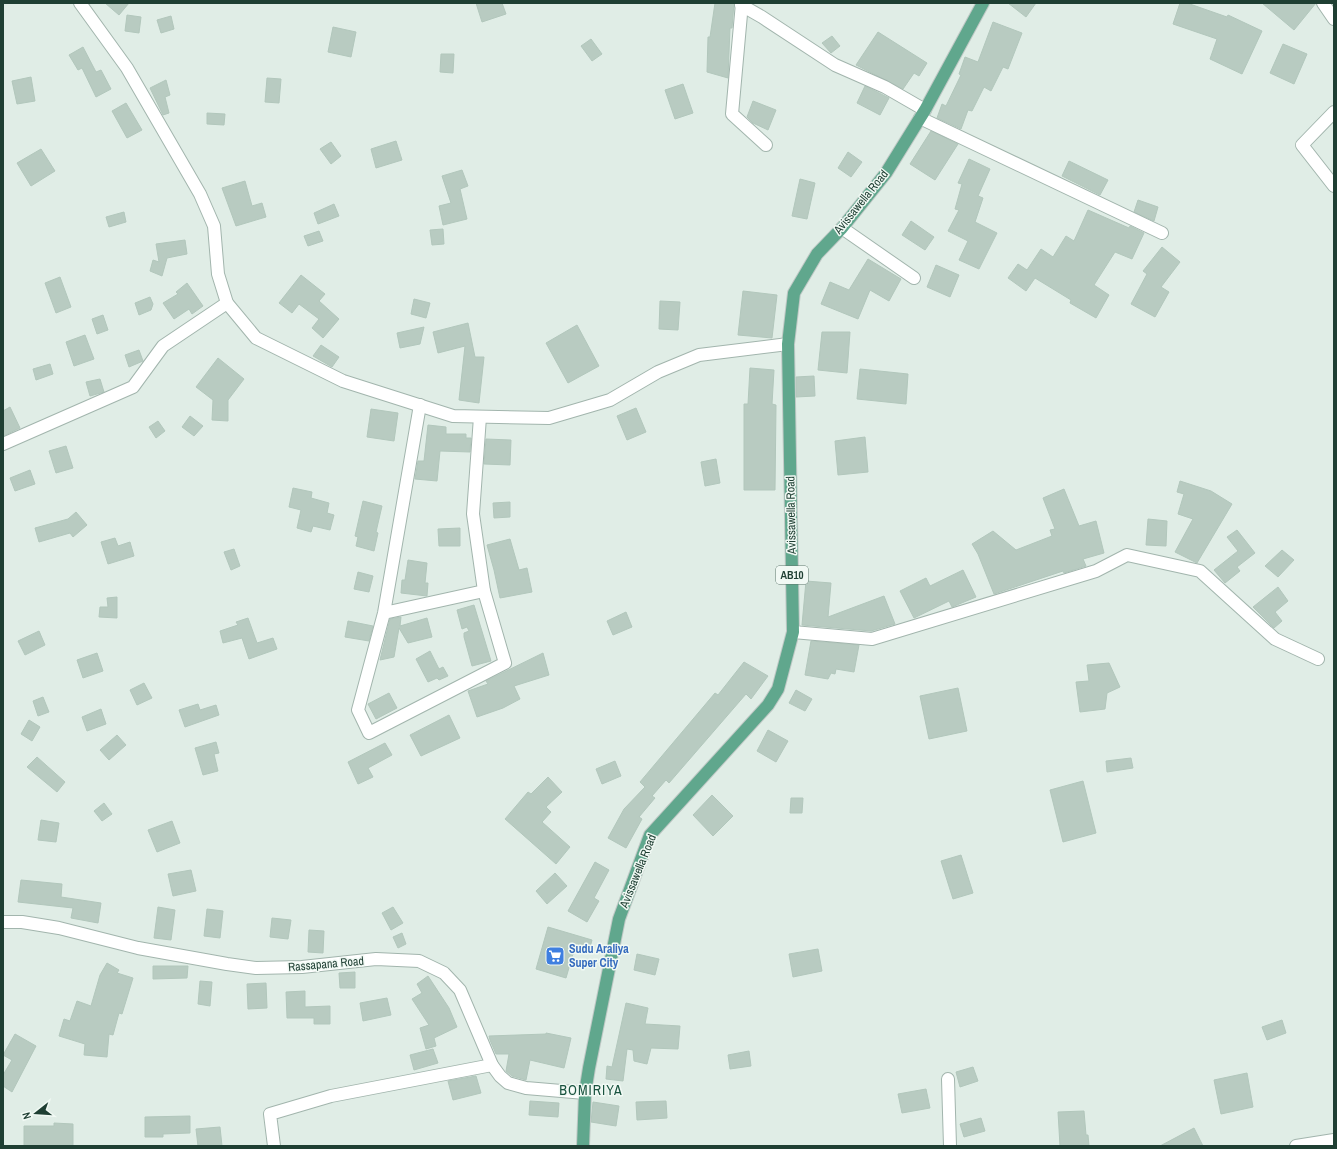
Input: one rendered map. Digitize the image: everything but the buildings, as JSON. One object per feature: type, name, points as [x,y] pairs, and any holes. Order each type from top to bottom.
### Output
[{"type":"main road","name":"Avissawella Road","points":[[582,1146],[585,1093],[619,919],[650,835],[768,705],[778,689],[793,632],[788,344],[794,293],[817,254],[842,228],[886,173],[923,114],[983,3]]},
{"type":"street","points":[[80,3],[127,68],[200,194],[214,226],[218,274],[227,303],[256,338],[343,381],[453,416],[549,418],[610,400],[658,372],[699,355],[788,344]]},
{"type":"street","points":[[1323,3],[1334,19]]},
{"type":"street","points":[[766,145],[732,114],[742,4],[835,65],[885,88],[923,114],[1162,233]]},
{"type":"street","points":[[1334,112],[1302,144],[1334,186]]},
{"type":"street","points":[[842,228],[914,278]]},
{"type":"street","points":[[3,444],[133,387],[163,346],[227,303]]},
{"type":"street","points":[[420,405],[384,612],[358,710],[369,733],[504,663],[484,591],[473,514],[480,416]]},
{"type":"street","points":[[793,632],[872,639],[1096,570],[1127,555],[1200,571],[1276,639],[1318,659]]},
{"type":"street","points":[[384,612],[484,591]]},
{"type":"street","name":"Rassapana Road","points":[[3,922],[22,922],[59,928],[138,948],[256,968],[302,967],[376,959],[419,961],[444,973],[460,990],[492,1065],[500,1076],[508,1083],[517,1086],[585,1093]]},
{"type":"street","points":[[274,1146],[270,1114],[331,1096],[492,1065]]},
{"type":"street","points":[[948,1079],[950,1146]]},
{"type":"street","points":[[1296,1146],[1334,1140]]},
{"type":"place","name":"Sudu Araliya Super City","points":[[555,956]]},
{"type":"district","name":"BOMIRIYA","points":[[591,1090]]}]
